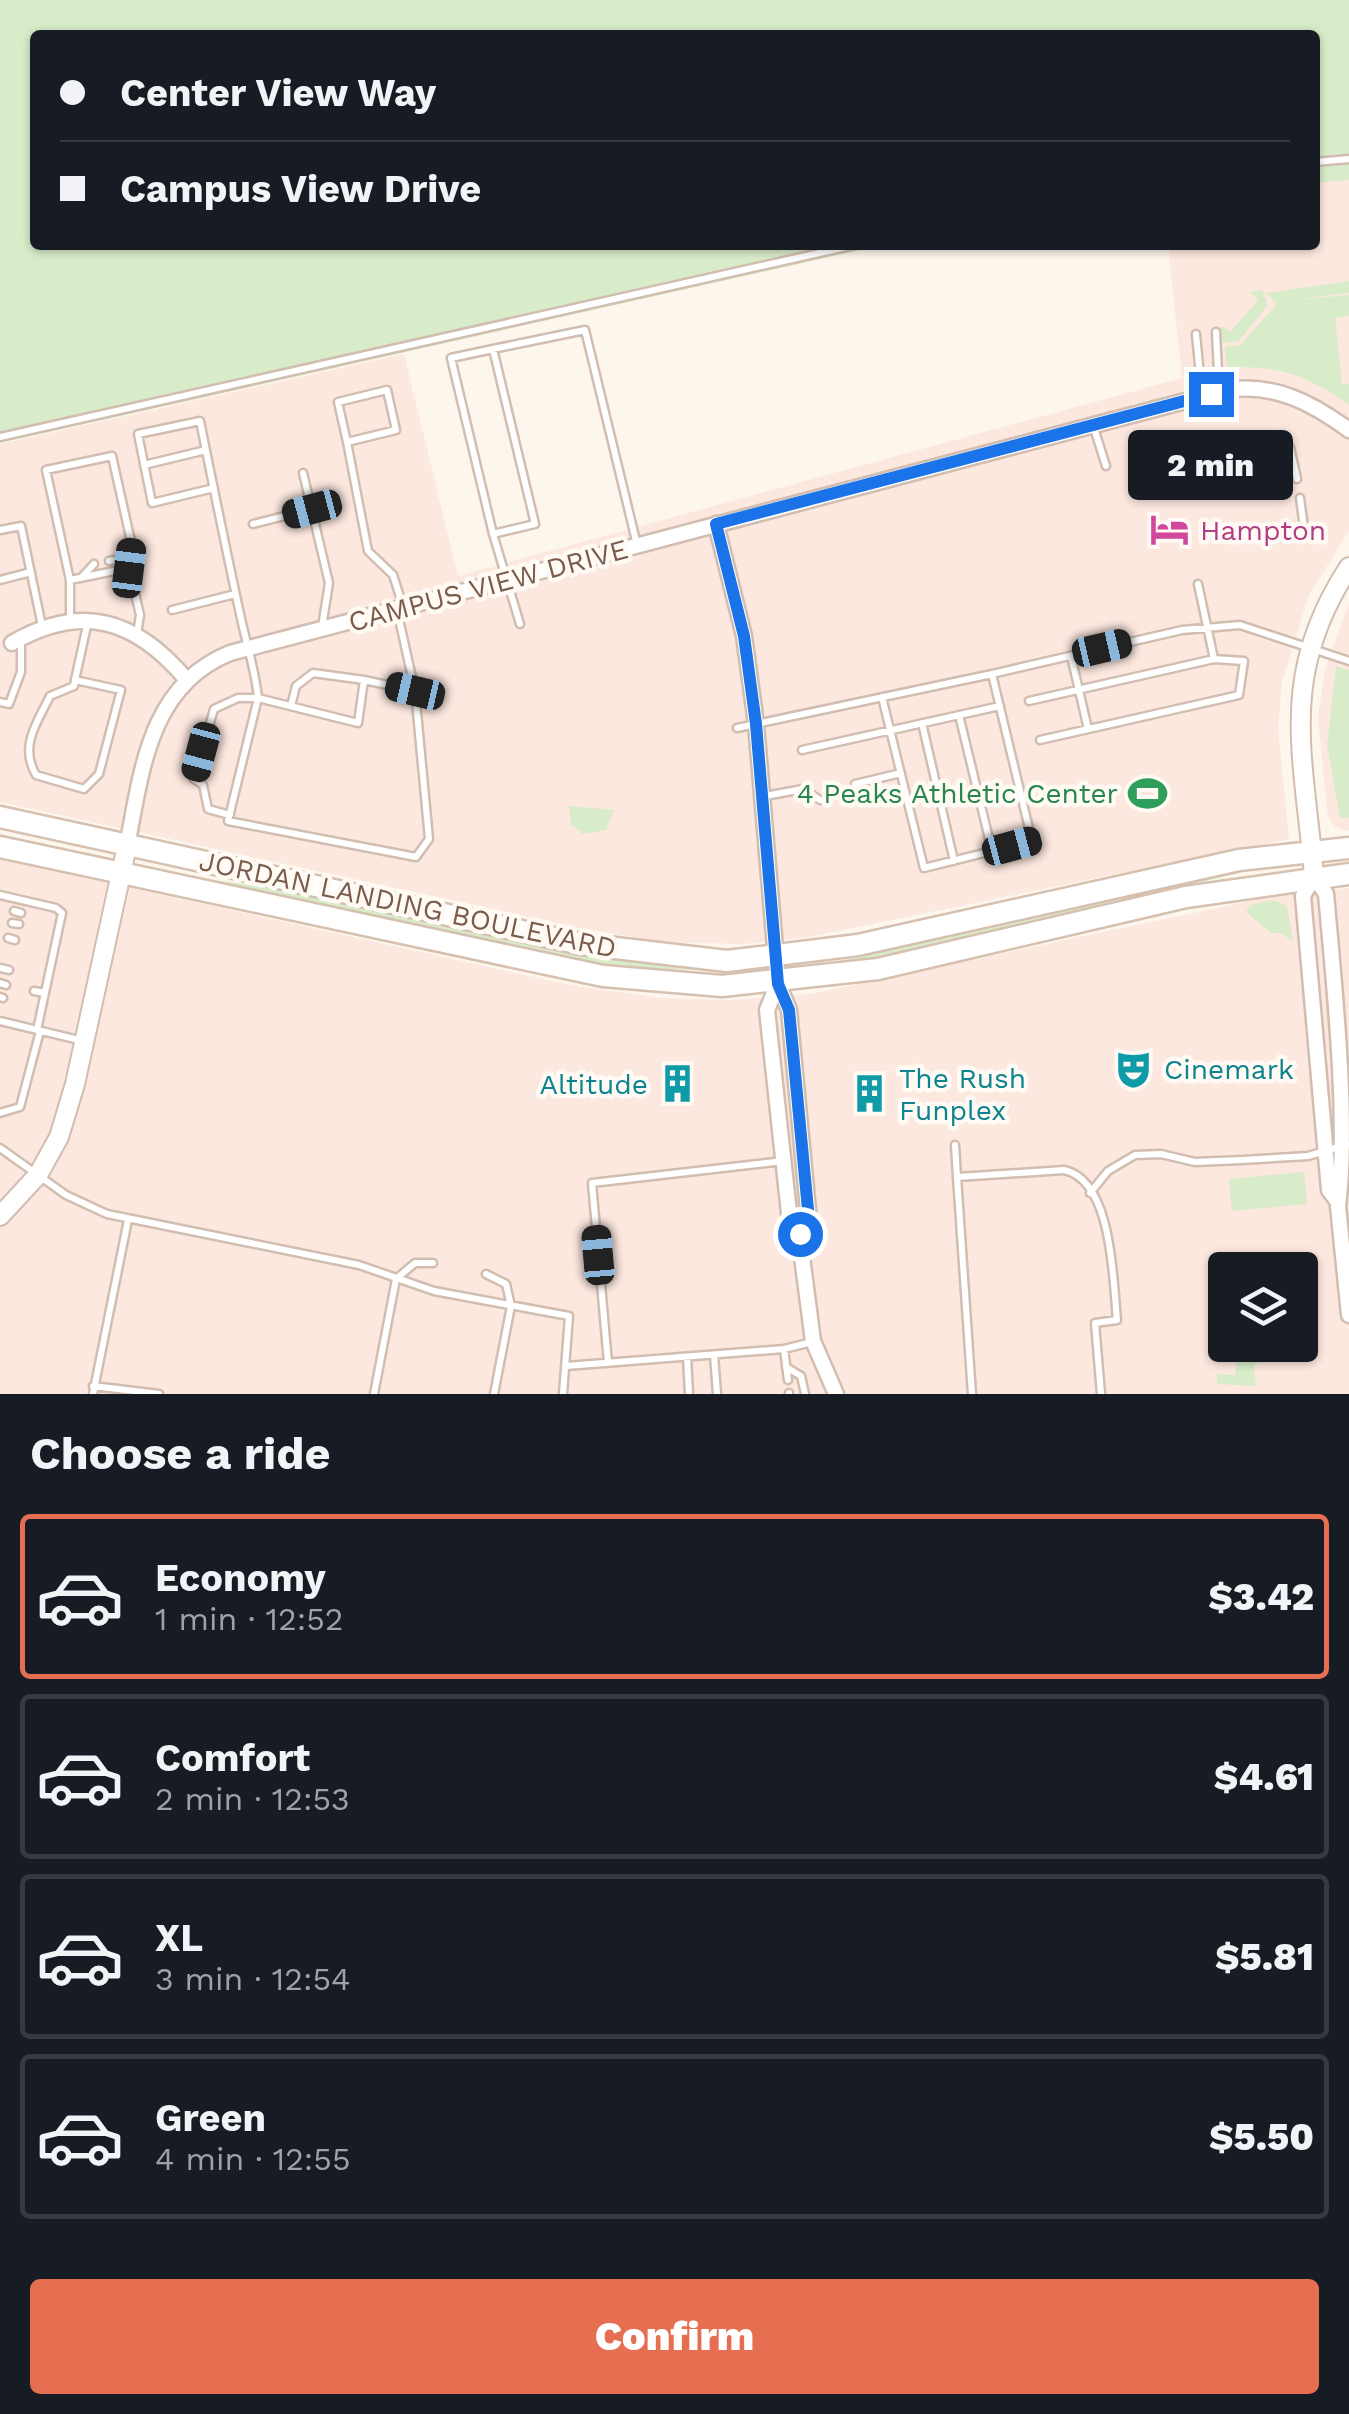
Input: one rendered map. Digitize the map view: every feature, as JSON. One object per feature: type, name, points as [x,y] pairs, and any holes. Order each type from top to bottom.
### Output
[{"type":"main road","name":"JORDAN LANDING BOULEVARD","points":[[0,817],[580,944],[727,961],[858,946],[1239,860],[1349,848]]},
{"type":"main road","name":"JORDAN LANDING BOULEVARD","points":[[0,847],[602,976],[722,986],[778,984],[878,969],[1186,897],[1349,874]]},
{"type":"street","name":"CAMPUS VIEW DRIVE","points":[[0,1216],[38,1174],[59,1136],[85,1041],[156,724],[167,701],[209,662],[322,628],[1211,394],[1250,388],[1282,393],[1319,408],[1349,430]]},
{"type":"street","points":[[716,524],[744,636],[756,724],[778,984],[789,1010],[807,1193],[809,1220],[800,1234]]},
{"type":"street","points":[[1349,566],[1328,603],[1310,649],[1298,721],[1314,876],[1326,894],[1347,1144],[1344,1189],[1338,1202],[1349,1315]]},
{"type":"street","points":[[11,640],[42,626],[88,620],[136,635],[158,650],[186,680]]},
{"type":"street","points":[[1314,876],[1303,896],[1329,1190],[1338,1202]]},
{"type":"street","points":[[778,984],[767,1010],[790,1222],[800,1234],[813,1341],[836,1394]]},
{"type":"lane","points":[[1320,162],[1349,159]]},
{"type":"lane","points":[[0,437],[833,250]]},
{"type":"lane","points":[[520,624],[493,534],[451,358],[586,330],[637,545]]},
{"type":"lane","points":[[1211,394],[1218,372],[1216,332]]},
{"type":"lane","points":[[1196,334],[1200,376],[1211,394]]},
{"type":"lane","points":[[493,350],[535,524],[493,534]]},
{"type":"lane","points":[[348,442],[396,430],[387,390],[338,402],[368,551],[393,575],[400,608],[415,691],[429,839],[416,857],[229,818],[208,809],[203,785],[194,779],[214,708],[238,698],[258,698],[358,723],[364,680]]},
{"type":"lane","points":[[214,488],[152,503],[138,434],[200,421],[258,698],[229,818]]},
{"type":"lane","points":[[1093,425],[1106,466]]},
{"type":"lane","points":[[1290,446],[1296,479]]},
{"type":"lane","points":[[144,465],[206,450]]},
{"type":"lane","points":[[70,620],[70,580],[46,470],[112,456],[132,546],[129,568],[140,615],[136,635]]},
{"type":"lane","points":[[303,474],[328,583],[322,628]]},
{"type":"lane","points":[[1300,498],[1305,535]]},
{"type":"lane","points":[[253,524],[312,509]]},
{"type":"lane","points":[[0,530],[21,526],[42,626]]},
{"type":"lane","points":[[110,561],[114,560],[120,570]]},
{"type":"lane","points":[[82,577],[94,564]]},
{"type":"lane","points":[[70,580],[129,568]]},
{"type":"lane","points":[[0,580],[31,572]]},
{"type":"lane","points":[[1198,584],[1214,659]]},
{"type":"lane","points":[[172,610],[235,594]]},
{"type":"lane","points":[[75,680],[121,690],[99,774],[84,789],[36,775],[28,762],[28,742],[50,696],[74,686],[75,680],[88,620]]},
{"type":"lane","points":[[737,728],[1208,628],[1240,626],[1349,661]]},
{"type":"lane","points":[[0,702],[9,704],[16,690],[11,640]]},
{"type":"lane","points":[[1070,656],[1088,729]]},
{"type":"lane","points":[[1029,701],[1214,659],[1244,661],[1240,695],[1040,740]]},
{"type":"lane","points":[[291,706],[296,686],[314,673],[415,691]]},
{"type":"lane","points":[[882,697],[924,868],[1032,841],[992,674]]},
{"type":"lane","points":[[802,750],[1000,706]]},
{"type":"lane","points":[[959,715],[992,851]]},
{"type":"lane","points":[[922,723],[954,860]]},
{"type":"lane","points":[[855,784],[900,773]]},
{"type":"lane","points":[[762,796],[803,789],[820,800]]},
{"type":"lane","points":[[0,895],[56,908],[61,922],[20,1107],[0,1113]]},
{"type":"lane","points":[[50,919],[61,922]]},
{"type":"lane","points":[[47,931],[58,933]]},
{"type":"lane","points":[[44,946],[55,948]]},
{"type":"lane","points":[[38,976],[48,978]]},
{"type":"lane","points":[[34,991],[45,993]]},
{"type":"lane","points":[[32,1004],[42,1006]]},
{"type":"lane","points":[[0,1021],[85,1041]]},
{"type":"lane","points":[[1090,1192],[1108,1171],[1135,1155],[1210,1162],[1308,1156],[1347,1144]]},
{"type":"lane","points":[[955,1145],[972,1394]]},
{"type":"lane","points":[[0,1148],[90,1208],[128,1220],[359,1265],[418,1288],[569,1316],[563,1394]]},
{"type":"lane","points":[[608,1363],[592,1183],[784,1160]]},
{"type":"lane","points":[[957,1177],[1064,1170],[1073,1172],[1102,1208],[1110,1245],[1117,1320],[1095,1323],[1102,1394]]},
{"type":"lane","points":[[128,1220],[93,1390],[159,1394]]},
{"type":"lane","points":[[374,1394],[396,1279],[414,1264],[433,1264]]},
{"type":"lane","points":[[486,1274],[506,1284],[511,1306],[494,1394]]},
{"type":"lane","points":[[566,1366],[784,1349],[813,1341]]},
{"type":"lane","points":[[784,1349],[788,1380]]},
{"type":"lane","points":[[714,1355],[717,1394]]},
{"type":"lane","points":[[686,1357],[689,1394]]},
{"type":"lane","points":[[786,1367],[801,1376],[806,1394]]},
{"type":"shaded area","points":[[1349,162],[1349,531],[1309,595],[1282,682],[1278,728],[1289,839],[808,937],[743,944],[663,942],[589,930],[0,802],[0,444],[404,354],[458,576],[1182,378],[1169,250],[1320,250],[1320,165]]},
{"type":"shaded area","points":[[1349,603],[1349,831],[1335,827],[1328,817],[1318,719],[1325,669]]},
{"type":"shaded area","points":[[0,859],[575,986],[662,998],[731,1000],[810,994],[1279,895],[1349,888],[1349,1394],[0,1394]]},
{"type":"green space","points":[[0,0],[1349,0],[1349,180],[1320,183],[1320,30],[30,30],[30,250],[861,250],[0,443]]},
{"type":"green space","points":[[1349,281],[1349,293],[1293,300],[1349,295],[1349,316],[1335,318],[1342,384],[1349,384],[1349,405],[1320,386],[1291,374],[1261,368],[1227,368],[1225,347],[1240,345],[1277,304],[1266,293]]},
{"type":"green space","points":[[1262,290],[1268,305],[1238,342],[1221,343],[1220,326],[1231,331],[1258,300],[1250,292]]},
{"type":"green space","points":[[1336,666],[1349,670],[1349,818],[1340,818],[1327,745]]},
{"type":"green space","points":[[569,806],[614,810],[606,830],[583,834],[571,824]]},
{"type":"green space","points":[[1267,866],[895,957],[811,969],[1208,874]]},
{"type":"green space","points":[[153,867],[209,880],[360,901],[575,949],[686,964],[745,967],[745,971],[593,967],[152,871]]},
{"type":"green space","points":[[1273,900],[1287,906],[1293,941],[1280,933],[1271,933],[1246,912],[1250,905]]},
{"type":"green space","points":[[1304,1172],[1307,1204],[1232,1211],[1229,1179]]},
{"type":"green space","points":[[1237,1362],[1264,1362],[1254,1364],[1256,1386],[1217,1384],[1217,1374],[1235,1375]]},
{"type":"place","name":"Hampton","points":[[1170,530]]},
{"type":"place","name":"4 Peaks Athletic Center","points":[[1148,793]]},
{"type":"place","name":"Cinemark","points":[[1134,1069]]},
{"type":"place","name":"Altitude","points":[[678,1084]]},
{"type":"place","name":"The Rush Funplex","points":[[869,1094]]},
{"type":"route","points":[[800,1234],[809,1220],[789,1010],[778,984],[756,724],[744,636],[716,524],[1211,394]]}]
